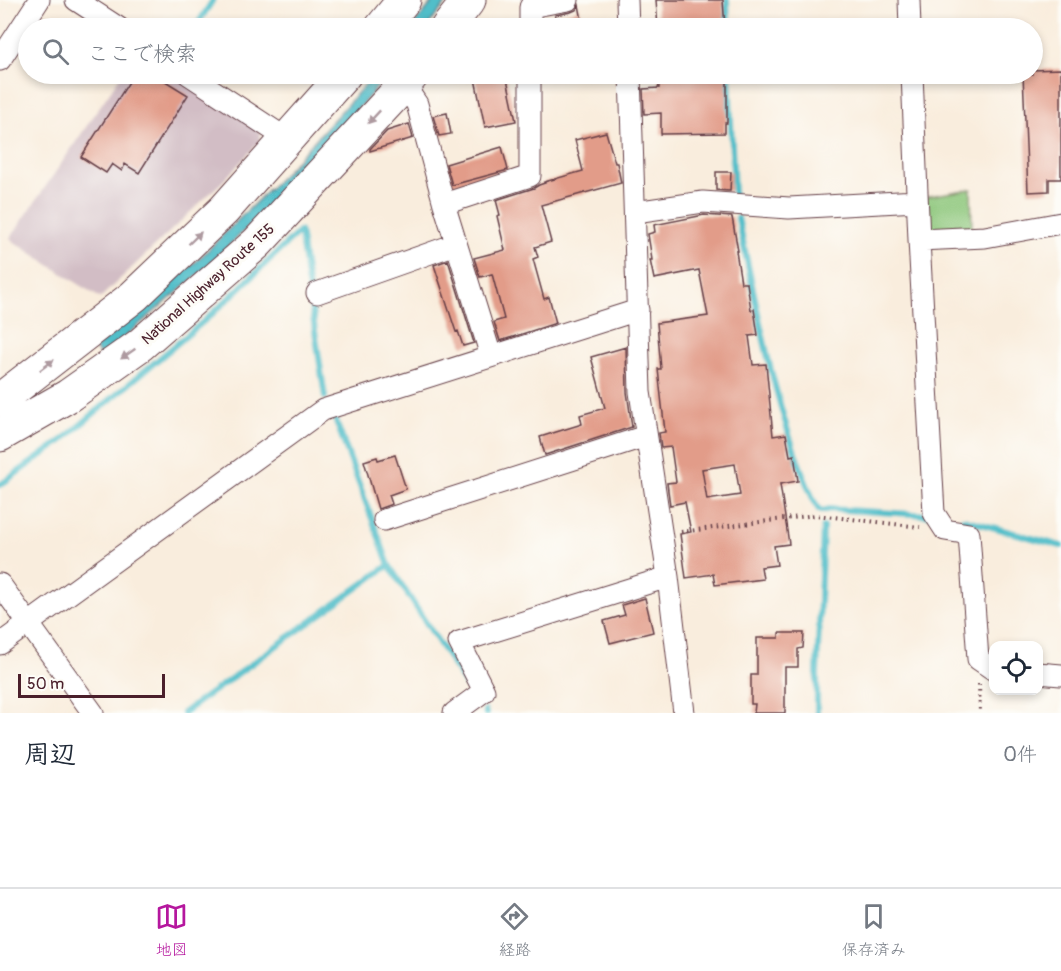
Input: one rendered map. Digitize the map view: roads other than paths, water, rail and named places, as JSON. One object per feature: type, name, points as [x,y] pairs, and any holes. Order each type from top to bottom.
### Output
[{"type":"highway","points":[[389,18],[404,0]]},
{"type":"highway","points":[[455,18],[469,0]]},
{"type":"highway","points":[[0,400],[134,296],[224,210],[336,84]]},
{"type":"highway","name":"National Highway Route 155","points":[[0,435],[68,396],[140,345],[257,243],[404,84]]},
{"type":"street","points":[[27,18],[39,0]]},
{"type":"street","points":[[76,0],[104,18]]},
{"type":"street","points":[[530,18],[530,7],[568,0]]},
{"type":"street","points":[[627,0],[628,18]]},
{"type":"street","points":[[909,0],[910,18]]},
{"type":"street","points":[[0,60],[18,32]]},
{"type":"street","points":[[203,84],[287,139]]},
{"type":"street","points":[[411,84],[444,204],[491,357]]},
{"type":"street","points":[[444,204],[530,176],[530,84]]},
{"type":"street","points":[[630,84],[640,392],[668,577],[684,713]]},
{"type":"street","points":[[912,84],[934,513],[945,530],[969,534],[978,659],[989,667]]},
{"type":"street","points":[[635,212],[703,202],[789,208],[917,201]]},
{"type":"street","points":[[919,240],[985,237],[1061,223]]},
{"type":"street","points":[[317,293],[456,244]]},
{"type":"street","points":[[0,644],[323,410],[638,310]]},
{"type":"street","points":[[384,520],[646,436]]},
{"type":"street","points":[[454,713],[484,691],[459,642],[668,577]]},
{"type":"street","points":[[0,584],[93,713]]},
{"type":"street","points":[[1043,673],[1061,675]]},
{"type":"water","points":[[434,0],[449,0],[434,18],[419,18]]},
{"type":"water","points":[[366,84],[380,84],[293,183],[206,268],[101,357],[95,348],[199,259],[285,173]]},
{"type":"waterway","points":[[201,18],[213,0]]},
{"type":"waterway","points":[[727,0],[728,18]]},
{"type":"waterway","points":[[729,84],[734,195]]},
{"type":"waterway","points":[[738,218],[763,337],[786,426],[809,490],[819,510],[930,515]]},
{"type":"waterway","points":[[0,485],[60,442],[210,316],[300,231],[325,397]]},
{"type":"waterway","points":[[334,416],[389,565],[466,685]]},
{"type":"waterway","points":[[963,519],[1061,546]]},
{"type":"waterway","points":[[817,713],[823,527]]},
{"type":"waterway","points":[[183,713],[389,565]]}]
